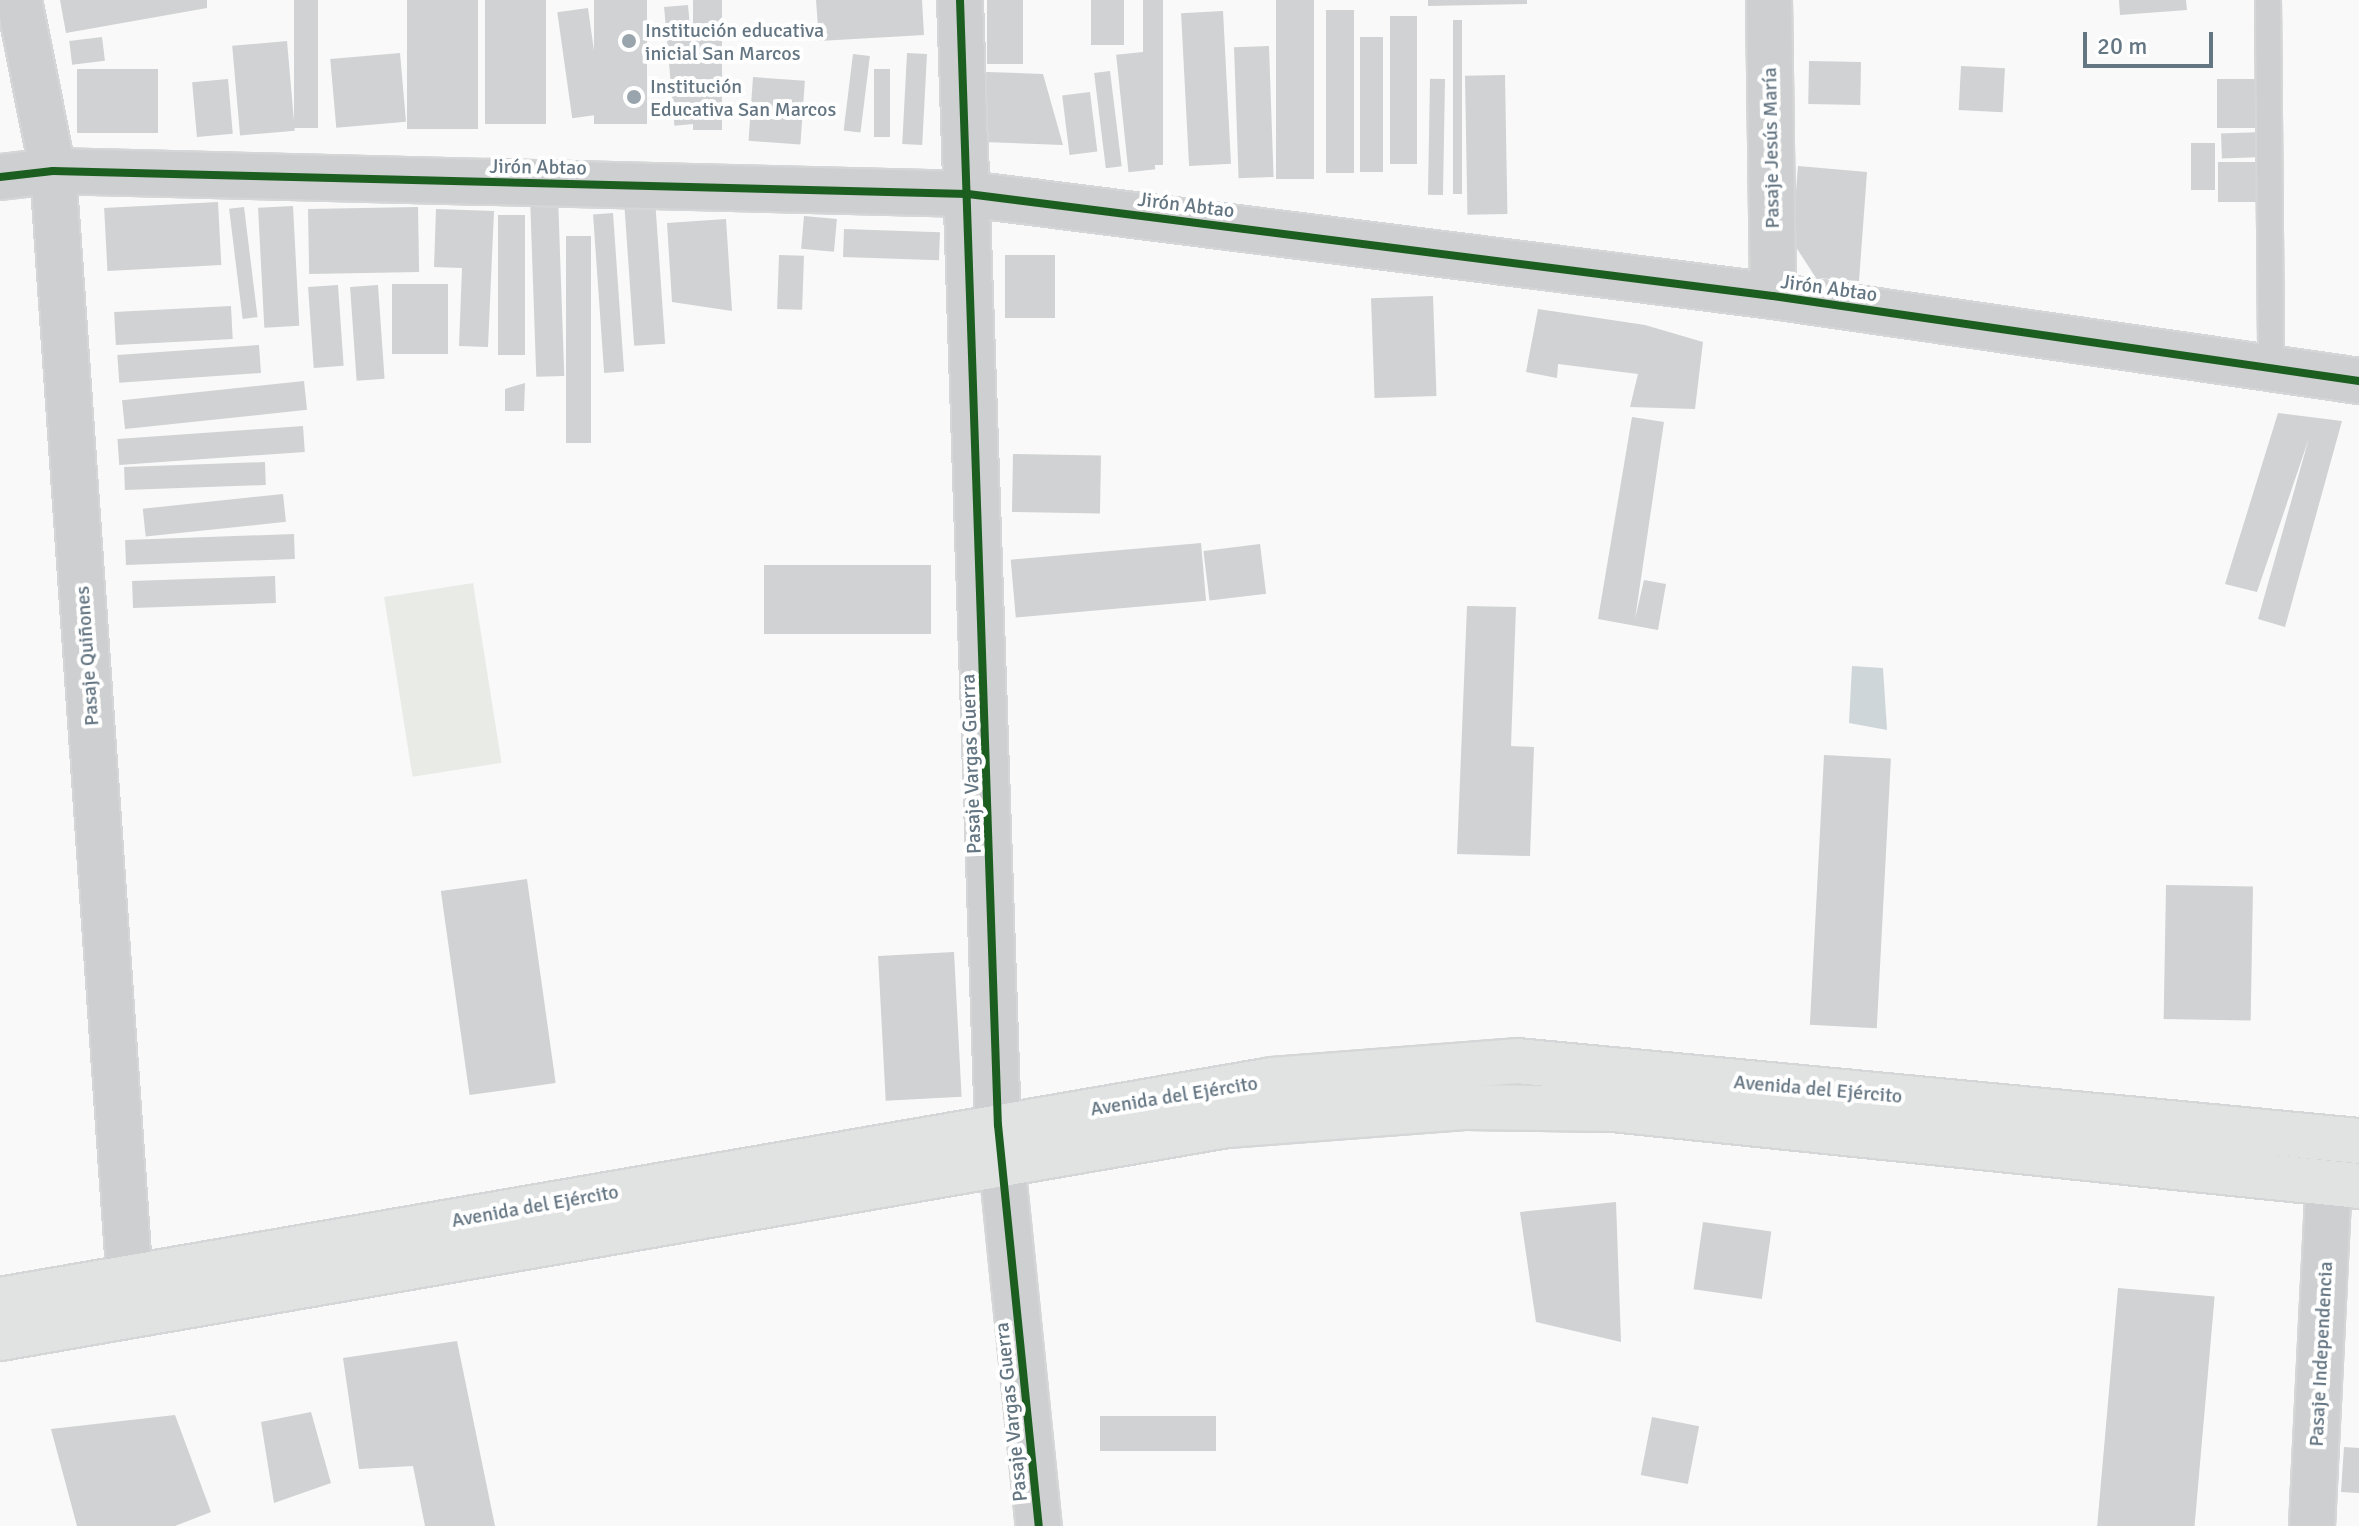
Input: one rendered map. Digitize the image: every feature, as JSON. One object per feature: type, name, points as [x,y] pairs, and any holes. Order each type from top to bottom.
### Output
[{"type":"main road","name":"Avenida del Ejército","points":[[0,1338],[131,1296],[1000,1145],[1272,1080],[1517,1061],[2359,1141]]},
{"type":"main road","name":"Avenida del Ejército","points":[[1000,1145],[1227,1125],[1497,1107],[1613,1109],[2344,1184]]},
{"type":"main road","name":"Avenida del Ejército","points":[[0,1300],[131,1296]]},
{"type":"street","name":"Pasaje Quiñones","points":[[19,0],[53,171],[131,1296]]},
{"type":"street","name":"Pasaje Vargas Guerra","points":[[960,0],[1000,1145],[1039,1526]]},
{"type":"street","name":"Pasaje Jesús María","points":[[1769,0],[1773,296]]},
{"type":"street","name":"Jirón Abtao","points":[[0,177],[53,171],[968,194],[1773,296],[2359,381]]},
{"type":"street","name":"Pasaje Independencia","points":[[2312,1526],[2344,1184]]},
{"type":"lane","points":[[2268,0],[2271,366]]},
{"type":"shaded area","points":[[473,583],[501,763],[413,777],[384,597]]},
{"type":"shaded area","points":[[1852,666],[1883,668],[1887,730],[1849,723]]},
{"type":"building","points":[[60,0],[207,0],[207,8],[66,33]]},
{"type":"building","points":[[294,0],[318,0],[318,128],[294,128]]},
{"type":"building","points":[[407,0],[478,0],[478,129],[407,129]]},
{"type":"building","points":[[485,0],[546,0],[546,124],[485,124]]},
{"type":"building","points":[[594,0],[647,0],[647,124],[594,124]]},
{"type":"building","points":[[693,0],[722,0],[722,130],[693,130]]},
{"type":"building","points":[[816,0],[922,0],[924,35],[819,41]]},
{"type":"building","points":[[987,0],[1023,0],[1023,64],[987,64]]},
{"type":"building","points":[[1091,0],[1124,0],[1124,45],[1091,45]]},
{"type":"building","points":[[1143,0],[1163,0],[1163,165],[1143,165]]},
{"type":"building","points":[[1276,0],[1314,0],[1314,179],[1276,179]]},
{"type":"building","points":[[1428,0],[1527,0],[1527,4],[1428,6]]},
{"type":"building","points":[[2119,0],[2186,0],[2187,10],[2120,15]]},
{"type":"building","points":[[688,5],[698,124],[674,126],[664,7]]},
{"type":"building","points":[[588,8],[603,114],[572,118],[557,12]]},
{"type":"building","points":[[1326,10],[1354,10],[1354,173],[1326,173]]},
{"type":"building","points":[[1223,11],[1231,164],[1189,166],[1181,13]]},
{"type":"building","points":[[1390,16],[1417,16],[1417,164],[1390,164]]},
{"type":"building","points":[[1453,20],[1462,20],[1462,194],[1453,194]]},
{"type":"building","points":[[102,37],[105,61],[72,65],[69,41]]},
{"type":"building","points":[[1360,37],[1383,37],[1383,172],[1360,172]]},
{"type":"building","points":[[287,41],[295,131],[240,135],[232,46]]},
{"type":"building","points":[[1269,46],[1274,177],[1239,178],[1234,47]]},
{"type":"building","points":[[1143,52],[1155,169],[1128,172],[1116,55]]},
{"type":"building","points":[[400,53],[406,122],[336,128],[330,59]]},
{"type":"building","points":[[907,53],[927,54],[922,145],[902,144]]},
{"type":"building","points":[[853,54],[870,56],[860,132],[844,130]]},
{"type":"building","points":[[1809,61],[1861,62],[1860,105],[1808,104]]},
{"type":"building","points":[[1961,66],[2005,68],[2003,112],[1959,110]]},
{"type":"building","points":[[77,69],[158,69],[158,133],[77,133]]},
{"type":"building","points":[[874,69],[890,69],[890,137],[874,137]]},
{"type":"building","points":[[1110,71],[1122,166],[1106,168],[1094,73]]},
{"type":"building","points":[[987,72],[1043,74],[1063,145],[984,142]]},
{"type":"building","points":[[1505,75],[1507,214],[1467,215],[1465,76]]},
{"type":"building","points":[[753,77],[805,81],[800,144],[749,141]]},
{"type":"building","points":[[228,79],[233,134],[197,137],[192,82]]},
{"type":"building","points":[[1430,79],[1445,79],[1443,195],[1428,195]]},
{"type":"building","points":[[2217,79],[2259,79],[2259,128],[2217,128]]},
{"type":"building","points":[[1090,92],[1097,152],[1070,155],[1062,95]]},
{"type":"building","points":[[2262,132],[2263,157],[2222,158],[2221,133]]},
{"type":"building","points":[[2191,143],[2215,143],[2215,190],[2191,190]]},
{"type":"building","points":[[2218,162],[2263,162],[2263,202],[2218,202]]},
{"type":"building","points":[[1798,166],[1867,172],[1859,281],[1816,278],[1792,241]]},
{"type":"building","points":[[558,196],[564,376],[536,377],[530,197]]},
{"type":"building","points":[[655,199],[665,344],[634,346],[624,201]]},
{"type":"building","points":[[218,202],[221,265],[107,271],[104,208]]},
{"type":"building","points":[[293,206],[299,326],[264,328],[258,208]]},
{"type":"building","points":[[244,207],[258,317],[243,319],[229,209]]},
{"type":"building","points":[[418,207],[419,272],[309,274],[308,209]]},
{"type":"building","points":[[436,209],[494,211],[488,347],[459,346],[462,268],[434,267]]},
{"type":"building","points":[[613,213],[624,372],[604,373],[593,214]]},
{"type":"building","points":[[498,215],[525,215],[525,355],[498,355]]},
{"type":"building","points":[[804,216],[837,219],[834,252],[801,249]]},
{"type":"building","points":[[726,219],[732,311],[672,302],[667,223]]},
{"type":"building","points":[[844,229],[940,232],[939,260],[843,257]]},
{"type":"building","points":[[566,236],[591,236],[591,443],[566,443]]},
{"type":"building","points":[[779,255],[804,256],[802,310],[777,309]]},
{"type":"building","points":[[1005,255],[1055,255],[1055,318],[1005,318]]},
{"type":"building","points":[[392,284],[448,284],[448,354],[392,354]]},
{"type":"building","points":[[338,285],[344,366],[314,368],[308,287]]},
{"type":"building","points":[[378,285],[385,379],[357,381],[350,287]]},
{"type":"building","points":[[1433,296],[1436,396],[1375,398],[1371,298]]},
{"type":"building","points":[[231,306],[233,339],[116,345],[114,312]]},
{"type":"building","points":[[1538,309],[1645,325],[1703,342],[1695,409],[1630,407],[1638,374],[1558,364],[1557,378],[1526,372]]},
{"type":"building","points":[[259,345],[261,373],[119,383],[117,355]]},
{"type":"building","points":[[304,381],[307,410],[125,429],[122,400]]},
{"type":"building","points":[[525,383],[524,411],[505,411],[505,389]]},
{"type":"building","points":[[2278,413],[2342,421],[2285,627],[2258,619],[2309,438],[2257,592],[2225,584]]},
{"type":"building","points":[[1632,417],[1664,422],[1635,619],[1644,580],[1666,584],[1658,630],[1598,619]]},
{"type":"building","points":[[303,426],[305,452],[119,465],[117,439]]},
{"type":"building","points":[[1013,454],[1101,456],[1100,514],[1012,512]]},
{"type":"building","points":[[265,462],[266,485],[125,490],[124,467]]},
{"type":"building","points":[[283,494],[286,522],[146,537],[143,509]]},
{"type":"building","points":[[294,534],[295,559],[126,565],[125,540]]},
{"type":"building","points":[[1201,543],[1206,601],[1016,617],[1011,560]]},
{"type":"building","points":[[1260,544],[1266,594],[1210,601],[1203,551]]},
{"type":"building","points":[[764,565],[931,565],[931,634],[764,634]]},
{"type":"building","points":[[275,576],[276,603],[133,608],[132,581]]},
{"type":"building","points":[[1467,606],[1516,607],[1511,746],[1534,747],[1530,856],[1457,854]]},
{"type":"building","points":[[1824,755],[1891,759],[1877,1028],[1810,1025]]},
{"type":"building","points":[[527,879],[556,1083],[470,1095],[441,891]]},
{"type":"building","points":[[2166,885],[2253,887],[2251,1020],[2164,1019]]},
{"type":"building","points":[[954,952],[962,1097],[886,1101],[878,956]]},
{"type":"building","points":[[1616,1202],[1621,1342],[1536,1322],[1520,1212]]},
{"type":"building","points":[[1703,1222],[1771,1232],[1762,1299],[1694,1289]]},
{"type":"building","points":[[2118,1288],[2215,1296],[2195,1526],[2097,1526]]},
{"type":"building","points":[[457,1341],[495,1526],[425,1526],[413,1466],[359,1469],[343,1358]]},
{"type":"building","points":[[311,1412],[331,1483],[274,1503],[261,1422]]},
{"type":"building","points":[[175,1415],[211,1512],[175,1526],[77,1526],[51,1429]]},
{"type":"building","points":[[1100,1416],[1216,1416],[1216,1451],[1100,1451]]},
{"type":"building","points":[[1652,1417],[1699,1426],[1688,1484],[1641,1475]]},
{"type":"building","points":[[2344,1447],[2359,1448],[2359,1493],[2341,1492]]},
{"type":"cycle path","points":[[960,0],[998,1125],[1039,1526]]},
{"type":"cycle path","points":[[0,177],[53,171],[968,194],[1773,296],[2359,381]]},
{"type":"place","name":"Institución educativa inicial San Marcos","points":[[629,41]]},
{"type":"place","name":"Institución Educativa San Marcos","points":[[634,97]]}]
